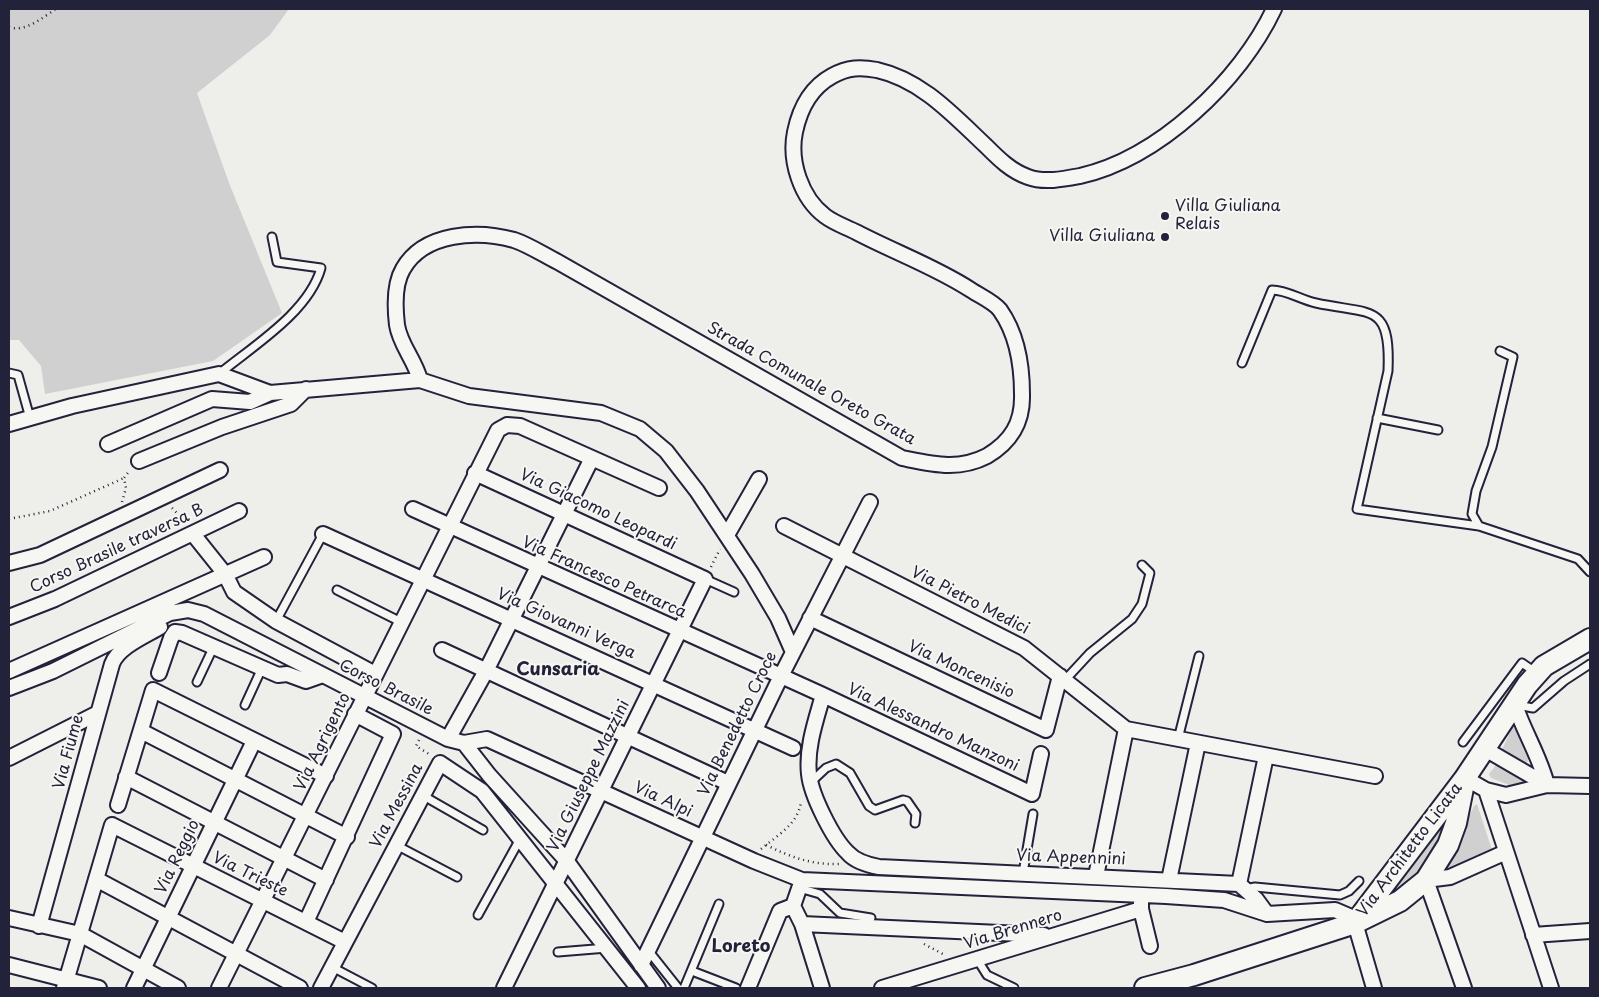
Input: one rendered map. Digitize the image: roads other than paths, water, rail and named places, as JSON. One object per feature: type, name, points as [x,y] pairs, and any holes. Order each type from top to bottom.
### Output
[{"type":"street","name":"Strada Comunale Oreto Grata","points":[[420,380],[417,368],[401,340],[397,325],[395,299],[402,269],[422,250],[436,242],[449,237],[477,234],[514,240],[558,262],[902,458],[938,466],[956,466],[976,462],[1003,447],[1013,433],[1019,416],[1022,403],[1020,362],[1012,332],[998,308],[956,280],[892,251],[834,221],[816,207],[805,192],[795,166],[794,133],[804,102],[826,79],[844,70],[862,67],[889,73],[910,82],[932,96],[1010,169],[1030,178],[1066,179],[1108,168],[1126,160],[1184,120],[1225,80],[1265,28],[1274,9]]},
{"type":"street","points":[[9,424],[72,406],[219,374],[270,394]]},
{"type":"street","points":[[108,444],[212,399],[250,402],[270,394],[306,389],[420,380],[469,396],[601,413],[633,426],[666,451],[727,534],[778,618],[793,652]]},
{"type":"street","points":[[139,461],[222,427],[291,404],[306,389]]},
{"type":"street","name":"Via Agrigento","points":[[219,988],[326,776],[364,695],[475,472],[498,430],[507,425],[520,426],[592,458]]},
{"type":"street","points":[[448,739],[486,671],[592,458],[659,488]]},
{"type":"street","points":[[9,562],[40,555],[220,470]]},
{"type":"street","name":"Via Giacomo Leopardi","points":[[475,472],[705,579]]},
{"type":"street","points":[[727,534],[759,479]]},
{"type":"street","name":"Via Benedetto Croce","points":[[641,965],[647,948],[701,837],[870,502]]},
{"type":"street","name":"Via Francesco Petrarca","points":[[413,509],[781,676]]},
{"type":"street","name":"Corso Brasile traversa B","points":[[9,617],[55,599],[239,511]]},
{"type":"street","name":"Via Pietro Medici","points":[[784,526],[1024,648],[1126,730]]},
{"type":"street","points":[[193,534],[225,574],[234,592],[276,621],[375,674]]},
{"type":"street","name":"Via Giovanni Verga","points":[[323,534],[654,683],[793,748]]},
{"type":"street","points":[[9,671],[264,557]]},
{"type":"street","name":"Via Giuseppe Mazzini","points":[[504,988],[705,579]]},
{"type":"street","name":"Corso Brasile","points":[[9,688],[53,671],[170,613],[188,610],[204,614],[448,739],[464,744]]},
{"type":"street","name":"Via Fiume","points":[[39,926],[114,657],[161,626],[170,613]]},
{"type":"street","name":"Via Moncenisio","points":[[810,618],[1046,730],[1062,678]]},
{"type":"street","points":[[159,673],[175,632],[182,632],[278,675],[288,674],[306,681],[323,675]]},
{"type":"street","name":"Via Architetto Licata","points":[[1152,987],[1195,982],[1355,923],[1465,778],[1537,674],[1558,657],[1590,639]]},
{"type":"street","points":[[442,650],[728,783]]},
{"type":"street","name":"Via Alessandro Manzoni","points":[[781,676],[1032,794],[1041,754]]},
{"type":"street","points":[[118,805],[153,690],[326,776]]},
{"type":"street","points":[[810,782],[812,732],[823,695]]},
{"type":"street","points":[[1514,705],[1522,727],[1543,769],[1547,785]]},
{"type":"street","points":[[9,758],[98,713]]},
{"type":"street","points":[[306,922],[392,734],[355,714]]},
{"type":"street","points":[[1096,876],[1126,730],[1375,776]]},
{"type":"street","points":[[141,731],[346,837]]},
{"type":"street","name":"Via Alpi","points":[[464,744],[487,739],[754,861],[800,884],[851,880]]},
{"type":"street","name":"Via Reggio","points":[[134,988],[254,741]]},
{"type":"street","points":[[1169,880],[1198,743]]},
{"type":"street","points":[[464,744],[489,775],[566,860],[658,988]]},
{"type":"street","points":[[1485,749],[1547,785]]},
{"type":"street","points":[[1266,756],[1242,886],[1256,898],[1267,914]]},
{"type":"street","name":"Via Messina","points":[[321,988],[440,763],[482,791],[556,883]]},
{"type":"street","points":[[126,777],[326,880]]},
{"type":"street","points":[[1374,988],[1355,923],[1400,901],[1426,880],[1448,845],[1456,824],[1465,778],[1486,790],[1506,795],[1547,785],[1590,786]]},
{"type":"street","name":"Via Appennini","points":[[810,782],[815,797],[838,841],[848,853],[860,862],[879,867],[1096,876],[1242,886]]},
{"type":"street","points":[[1486,790],[1551,988]]},
{"type":"street","name":"Via Trieste","points":[[96,880],[112,825],[345,942]]},
{"type":"street","points":[[1426,880],[1450,877],[1506,852]]},
{"type":"street","points":[[65,984],[96,880],[300,988]]},
{"type":"street","name":"Via Appennini","points":[[851,880],[1141,903],[1224,900],[1267,914],[1335,910],[1349,916],[1355,923]]},
{"type":"street","points":[[1426,880],[1464,988]]},
{"type":"street","points":[[556,883],[638,988]]},
{"type":"street","points":[[800,884],[793,906],[802,924],[822,988]]},
{"type":"street","points":[[1141,903],[1150,946]]},
{"type":"street","name":"Via Brennero","points":[[882,988],[1054,936],[1141,903]]},
{"type":"street","points":[[748,988],[780,911],[793,906]]},
{"type":"street","points":[[9,918],[80,934],[178,988]]},
{"type":"street","points":[[802,924],[1054,936]]},
{"type":"street","points":[[1533,935],[1590,931]]},
{"type":"street","points":[[9,965],[65,984],[99,988]]},
{"type":"lane","points":[[219,374],[298,308],[318,280],[321,268],[277,262],[272,236]]},
{"type":"lane","points":[[1242,362],[1272,290],[1278,290],[1313,303],[1370,313],[1381,320],[1386,329],[1389,350],[1388,370],[1357,509],[1479,526],[1578,559],[1590,572]]},
{"type":"lane","points":[[1479,526],[1472,514],[1476,492],[1492,447],[1513,357],[1500,351]]},
{"type":"lane","points":[[9,373],[18,375],[22,382],[30,418]]},
{"type":"lane","points":[[1378,418],[1438,430]]},
{"type":"lane","points":[[276,621],[323,534]]},
{"type":"lane","points":[[1062,678],[1132,619],[1142,604],[1150,573],[1142,565]]},
{"type":"lane","points":[[705,579],[734,592]]},
{"type":"lane","points":[[337,590],[401,622]]},
{"type":"lane","points":[[197,682],[214,646]]},
{"type":"lane","points":[[1178,739],[1199,656]]},
{"type":"lane","points":[[1463,742],[1522,663],[1537,674]]},
{"type":"lane","points":[[1514,705],[1533,708],[1564,680],[1590,664]]},
{"type":"lane","points":[[245,706],[262,668]]},
{"type":"lane","points":[[810,782],[826,768],[836,764],[850,773],[869,806],[876,810],[903,800],[908,802],[916,814],[915,823]]},
{"type":"lane","points":[[422,795],[483,830]]},
{"type":"lane","points":[[1023,873],[1033,814]]},
{"type":"lane","points":[[478,915],[520,839]]},
{"type":"lane","points":[[396,845],[457,877]]},
{"type":"lane","points":[[1242,886],[1340,895],[1349,891],[1359,881]]},
{"type":"lane","points":[[800,884],[820,894],[840,913],[870,918]]},
{"type":"lane","points":[[684,988],[719,904]]},
{"type":"lane","points":[[558,952],[607,948]]},
{"type":"lane","points":[[647,948],[678,988]]},
{"type":"lane","points":[[977,959],[987,975],[1014,988]]},
{"type":"lane","points":[[332,967],[372,988]]},
{"type":"lane","points":[[692,971],[736,988]]},
{"type":"place","name":"Villa Giuliana Relais","points":[[1165,216]]},
{"type":"place","name":"Villa Giuliana","points":[[1165,237]]},
{"type":"district","name":"Cunsaria","points":[[558,670]]},
{"type":"district","name":"Loreto","points":[[741,947]]}]
